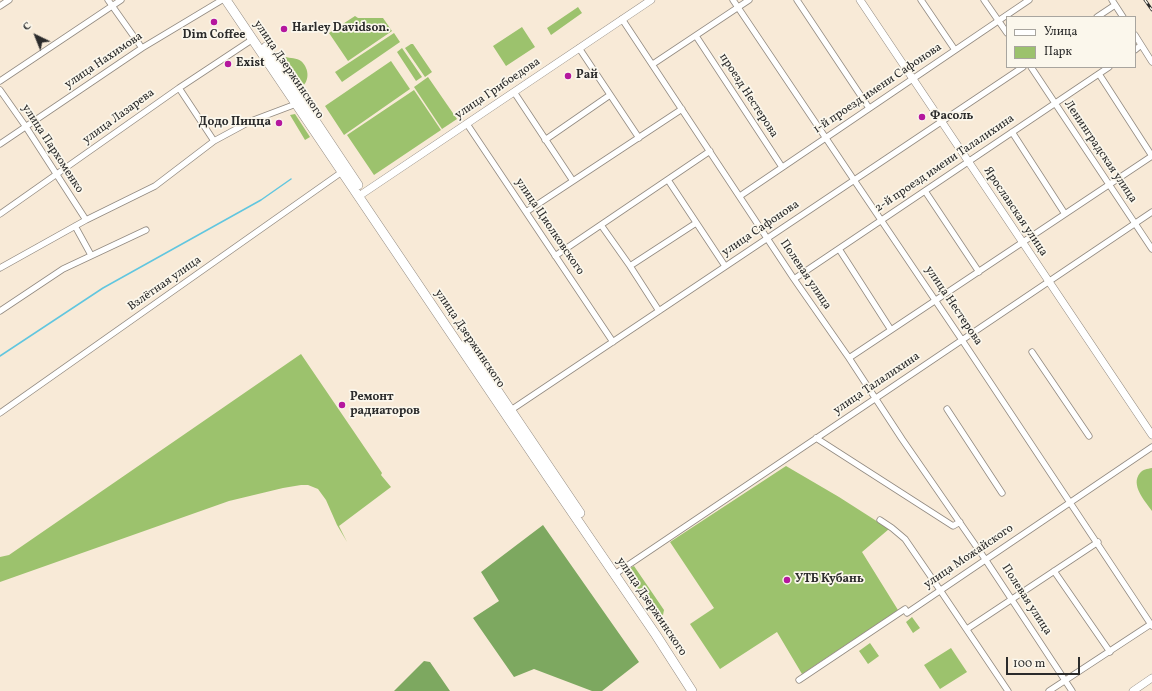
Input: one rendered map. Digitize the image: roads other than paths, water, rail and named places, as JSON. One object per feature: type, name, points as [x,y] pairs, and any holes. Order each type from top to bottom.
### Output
[{"type":"main road","name":"улица Дзержинского","points":[[226,0],[343,173],[361,195],[511,410],[617,572],[692,691]]},
{"type":"main road","name":"улица Дзержинского","points":[[234,0],[550,480],[617,572],[700,691]]},
{"type":"street","points":[[0,6],[9,0]]},
{"type":"street","points":[[108,0],[142,48]]},
{"type":"street","points":[[0,81],[121,0]]},
{"type":"street","name":"улица Нахимова","points":[[0,144],[142,48],[222,0]]},
{"type":"street","name":"улица Грибоедова","points":[[361,195],[651,0]]},
{"type":"street","name":"улица Нестерова","points":[[733,0],[936,300],[1152,625]]},
{"type":"street","points":[[653,64],[749,0]]},
{"type":"street","points":[[797,0],[869,108]]},
{"type":"street","name":"Ярославская улица","points":[[860,0],[1152,435]]},
{"type":"street","points":[[921,0],[955,50]]},
{"type":"street","points":[[984,0],[1006,33]]},
{"type":"street","name":"1-й проезд имени Сафонова","points":[[740,196],[1028,0]]},
{"type":"street","points":[[1098,16],[1114,2],[1122,16]]},
{"type":"street","name":"Полевая улица","points":[[622,19],[794,279],[985,559],[1072,691]]},
{"type":"street","name":"проезд Нестерова","points":[[696,36],[782,168]]},
{"type":"street","points":[[1136,36],[1152,62]]},
{"type":"street","name":"улица Лазарева","points":[[0,214],[179,88],[253,39]]},
{"type":"street","points":[[1136,49],[1142,45]]},
{"type":"street","points":[[579,48],[639,138]]},
{"type":"street","name":"улица Сафонова","points":[[511,410],[1022,68]]},
{"type":"street","name":"Ленинградская улица","points":[[1032,68],[1152,249]]},
{"type":"street","name":"2-й проезд имени Талалихина","points":[[794,279],[1108,68]]},
{"type":"street","points":[[849,358],[1152,156],[1099,74]]},
{"type":"street","points":[[179,88],[214,141]]},
{"type":"street","name":"улица Пархоменко","points":[[0,90],[26,127],[86,220]]},
{"type":"street","points":[[514,92],[573,181]]},
{"type":"street","points":[[545,140],[610,95]]},
{"type":"street","points":[[0,268],[86,220],[155,186],[214,141],[252,121],[296,104]]},
{"type":"street","points":[[526,212],[682,109]]},
{"type":"street","name":"улица Циолковского","points":[[467,124],[613,342]]},
{"type":"street","points":[[1012,132],[1065,214]]},
{"type":"street","points":[[555,256],[710,151]]},
{"type":"street","name":"Взлётная улица","points":[[0,413],[339,174],[343,173]]},
{"type":"street","points":[[668,180],[725,266]]},
{"type":"street","points":[[925,191],[979,272]]},
{"type":"street","name":"улица Талалихина","points":[[617,572],[1152,212]]},
{"type":"street","points":[[630,266],[696,223]]},
{"type":"street","points":[[601,225],[659,311]]},
{"type":"street","points":[[75,226],[92,255]]},
{"type":"street","points":[[0,310],[63,269],[146,230]]},
{"type":"street","points":[[839,249],[891,330]]},
{"type":"street","points":[[1032,352],[1088,436]]},
{"type":"street","points":[[947,409],[1002,493]]},
{"type":"street","points":[[816,438],[953,526],[960,522]]},
{"type":"street","name":"улица Можайского","points":[[799,680],[905,609],[907,612],[1152,447]]},
{"type":"street","points":[[880,520],[905,539],[967,628],[1008,691]]},
{"type":"street","points":[[967,628],[1098,542]]},
{"type":"street","points":[[1054,571],[1110,652]]},
{"type":"street","points":[[1049,691],[1152,625]]},
{"type":"street","points":[[1133,691],[1152,678]]},
{"type":"waterway","points":[[0,356],[103,288],[261,200],[291,179]]},
{"type":"railway","points":[[1145,0],[1152,10]]},
{"type":"place","name":"Dim Coffee","points":[[214,22]]},
{"type":"place","name":"Harley Davidson.","points":[[284,29]]},
{"type":"place","name":"Exist","points":[[228,64]]},
{"type":"place","name":"Рай","points":[[568,76]]},
{"type":"place","name":"Фасоль","points":[[922,117]]},
{"type":"place","name":"Додо Пицца","points":[[279,123]]},
{"type":"place","name":"Ремонт радиаторов","points":[[342,405]]},
{"type":"place","name":"УТБ Кубань","points":[[787,580]]}]
